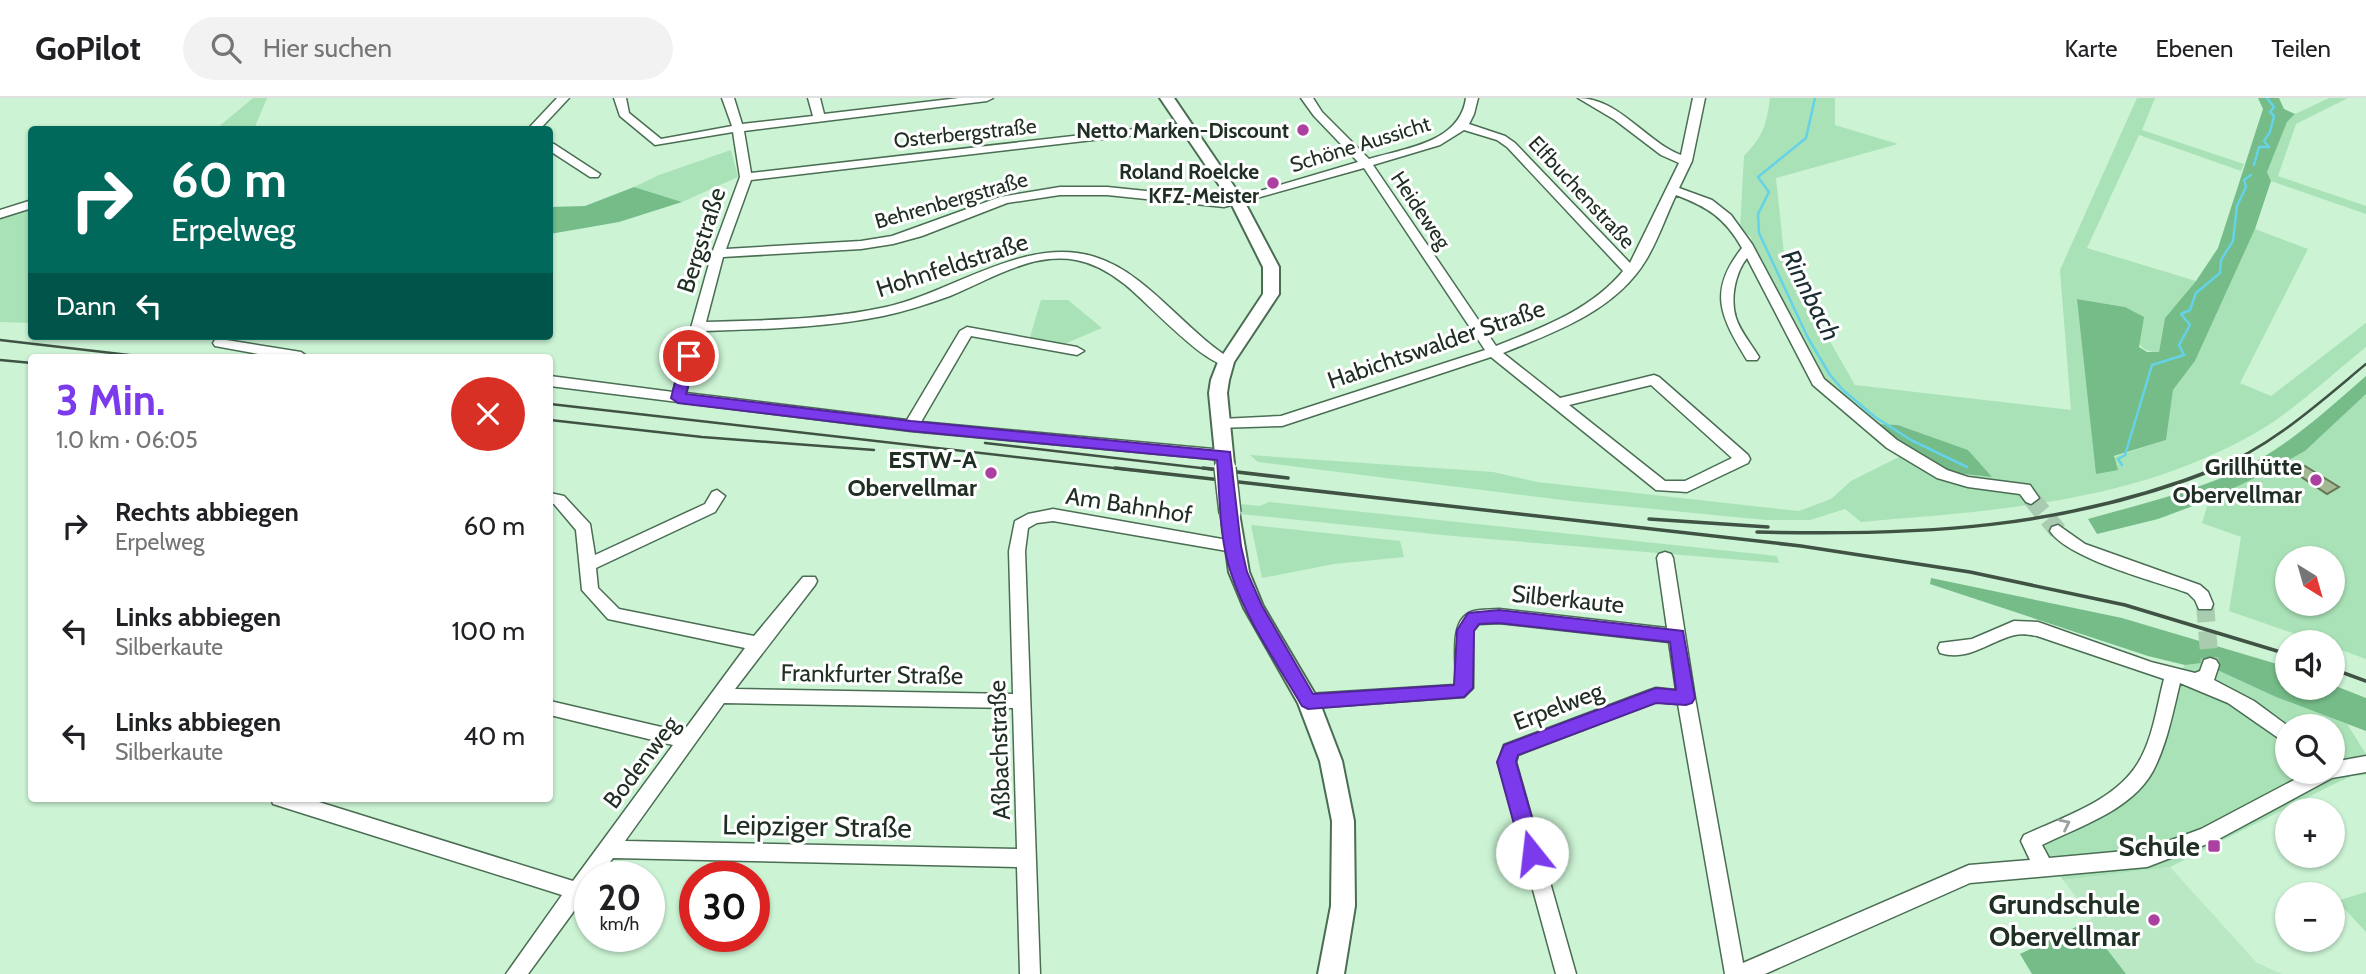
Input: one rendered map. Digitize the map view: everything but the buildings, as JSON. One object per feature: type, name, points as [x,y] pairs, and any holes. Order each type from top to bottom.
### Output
[{"type":"main road","points":[[1167,98],[1237,201],[1271,267],[1271,294],[1226,362],[1219,393],[1221,424],[1233,546],[1239,572],[1254,608],[1308,701],[1331,761],[1343,821],[1343,906],[1331,974]]},
{"type":"street","points":[[536,126],[563,98]]},
{"type":"street","points":[[620,98],[624,114],[659,143],[738,128],[979,99]]},
{"type":"street","points":[[728,98],[738,128],[746,177]]},
{"type":"street","points":[[814,98],[820,120]]},
{"type":"street","name":"Heideweg","points":[[1307,98],[1318,114],[1367,164],[1493,352],[1661,486],[1687,487],[1743,459],[1654,380],[1560,403]]},
{"type":"street","name":"Schöne Aussicht","points":[[1237,201],[1436,143],[1464,126],[1471,112],[1472,98]]},
{"type":"street","points":[[1584,98],[1619,118],[1665,153],[1686,161]]},
{"type":"street","name":"Habichtswalder Straße","points":[[1221,424],[1282,421],[1493,352],[1556,327],[1615,290],[1640,259],[1674,190],[1686,161],[1699,98]]},
{"type":"street","name":"Osterbergstraße","points":[[746,177],[1187,126]]},
{"type":"street","name":"Elfbuchenstraße","points":[[1464,126],[1501,138],[1511,145],[1631,272]]},
{"type":"street","points":[[553,148],[594,173]]},
{"type":"street","name":"Bergstraße","points":[[678,398],[718,253],[746,177]]},
{"type":"street","points":[[1674,190],[1708,203],[1727,218],[1748,249],[1818,382],[1911,457],[1942,474],[1968,482],[2025,489],[2031,498]]},
{"type":"street","name":"Behrenbergstraße","points":[[718,253],[872,244],[918,233],[1004,200],[1060,191],[1107,191],[1224,203],[1237,201]]},
{"type":"street","points":[[0,214],[28,205]]},
{"type":"street","points":[[1748,249],[1732,269],[1728,292],[1729,317],[1752,357]]},
{"type":"street","name":"Hohnfeldstraße","points":[[698,327],[821,322],[880,313],[947,292],[1008,265],[1058,256],[1088,259],[1112,268],[1207,352],[1226,362]]},
{"type":"street","points":[[911,426],[967,331],[1077,351]]},
{"type":"street","points":[[220,343],[284,354]]},
{"type":"street","points":[[553,381],[911,426],[1225,460]]},
{"type":"street","points":[[589,564],[710,508],[718,496]]},
{"type":"street","points":[[553,499],[559,500],[584,528],[590,590],[614,614],[758,644]]},
{"type":"street","name":"Am Bahnhof","points":[[1020,525],[1034,517],[1053,515],[1233,546]]},
{"type":"street","name":"Aßbachstraße","points":[[1020,525],[1017,551],[1030,974]]},
{"type":"street","points":[[2058,531],[2079,548],[2194,589],[2202,596],[2205,604]]},
{"type":"street","points":[[1665,558],[1686,698],[1735,974]]},
{"type":"street","name":"Bodenweg","points":[[598,861],[758,644],[809,581]]},
{"type":"street","name":"Silberkaute","points":[[1308,701],[1458,692],[1464,688],[1465,630],[1474,618],[1499,616],[1677,636]]},
{"type":"street","points":[[1946,648],[1974,646],[2014,628],[2038,629],[2150,669],[2197,680],[2232,696],[2275,725]]},
{"type":"street","points":[[2197,680],[2207,675],[2210,665]]},
{"type":"street","points":[[2044,869],[2031,841],[2097,810],[2130,787],[2147,766],[2174,676]]},
{"type":"street","name":"Erpelweg","points":[[1566,974],[1507,762],[1510,750],[1656,695],[1686,698]]},
{"type":"street","name":"Frankfurter Straße","points":[[721,696],[1022,701]]},
{"type":"street","points":[[553,709],[687,741]]},
{"type":"street","points":[[2345,768],[2366,764]]},
{"type":"street","points":[[1742,974],[1969,874],[2147,858],[2208,835],[2303,784]]},
{"type":"street","points":[[293,802],[574,890]]},
{"type":"street","name":"Leipziger Straße","points":[[607,849],[1026,858]]},
{"type":"street","name":"Bodenweg","points":[[516,974],[574,895]]},
{"type":"shaded area","points":[[253,98],[267,98],[255,126],[220,126]]},
{"type":"shaded area","points":[[1770,98],[1835,98],[1835,125],[1898,144],[1776,178],[1785,263],[1855,385],[2071,410],[2060,270],[2137,98],[2155,98],[2142,130],[2244,164],[2241,171],[2139,135],[2087,248],[2196,281],[2165,318],[2159,352],[2150,351],[2139,344],[2125,307],[2078,299],[2114,457],[2166,440],[2173,390],[2195,361],[2255,229],[2308,249],[2240,383],[2271,396],[2366,323],[2366,347],[2271,423],[2210,456],[2114,489],[2015,507],[1964,513],[1861,522],[1845,509],[1810,520],[1766,520],[1571,501],[1258,462],[1250,455],[1493,472],[1537,482],[1799,511],[1831,499],[1851,481],[1911,451],[1991,477],[1968,450],[1898,425],[1877,424],[1824,381],[1754,250],[1751,237],[1740,229],[1744,156],[1763,130]]},
{"type":"shaded area","points":[[2258,98],[2279,98],[2284,109],[2295,114],[2287,122],[2267,172],[2271,181],[2255,229],[2195,361],[2173,390],[2166,440],[2114,456],[2118,470],[2096,474],[2077,299],[2125,307],[2144,317],[2139,347],[2147,352],[2159,352],[2165,318],[2196,281],[2218,248],[2263,109]]},
{"type":"shaded area","points":[[2329,98],[2348,98],[2296,124],[2278,176],[2366,206],[2366,214],[2271,181],[2267,172],[2287,122],[2295,114]]},
{"type":"shaded area","points":[[731,150],[738,177],[682,202],[634,187],[659,175]]},
{"type":"shaded area","points":[[634,187],[682,202],[619,222],[553,233],[553,207],[585,206]]},
{"type":"shaded area","points":[[28,209],[28,323],[0,322],[0,218]]},
{"type":"shaded area","points":[[1041,300],[1068,300],[1102,328],[1062,345],[1030,337]]},
{"type":"shaded area","points":[[2366,376],[2366,394],[2305,451],[2269,471],[2209,500],[2158,519],[2097,534],[2088,519],[2201,486],[2255,462],[2304,428]]},
{"type":"shaded area","points":[[2366,394],[2366,659],[2345,651],[2345,630],[2284,630],[2229,611],[2241,537],[2202,523],[2209,500],[2305,451]]},
{"type":"shaded area","points":[[1877,424],[1898,425],[1968,450],[1992,477],[1947,472],[1911,451]]},
{"type":"shaded area","points":[[1269,502],[1777,556],[1779,563],[1453,536],[1240,514],[1239,504],[1260,506]]},
{"type":"shaded area","points":[[1251,525],[1400,541],[1404,557],[1334,564],[1262,578]]},
{"type":"shaded area","points":[[1931,578],[2122,618],[2275,663],[2275,697],[2202,663],[2185,665],[2148,656],[1930,584]]},
{"type":"shaded area","points":[[2202,663],[2275,697],[2275,700],[2284,700],[2321,714],[2275,714],[2275,784],[2334,784],[2306,798],[2275,798],[2275,814],[2170,867],[2063,880],[2037,843],[2132,795],[2178,676],[2185,665]]},
{"type":"shaded area","points":[[2345,690],[2366,698],[2366,731],[2345,723],[2345,714],[2321,714],[2284,700],[2345,700]]},
{"type":"shaded area","points":[[2345,723],[2366,754],[2366,775],[2345,779]]},
{"type":"shaded area","name":"Grundschule Obervellmar","points":[[2170,867],[2257,963],[2282,974],[2126,974],[2086,922],[2092,918],[2063,880]]},
{"type":"shaded area","points":[[2366,892],[2366,932],[2345,910],[2345,899]]},
{"type":"shaded area","points":[[2086,922],[2126,974],[2032,974],[2020,954]]},
{"type":"waterway","name":"Rinnbach","points":[[1815,98],[1806,138],[1758,177],[1769,192],[1758,214],[1759,233],[1808,338],[1830,375],[1843,390],[1875,417],[1911,440],[1967,467]]},
{"type":"waterway","points":[[2254,165],[2259,147],[2269,147],[2264,141],[2270,132],[2274,116],[2270,112],[2274,107],[2267,98]]},
{"type":"waterway","points":[[2122,465],[2118,459],[2125,455],[2152,365],[2184,355],[2179,345],[2190,325],[2181,314],[2190,310],[2196,293],[2220,273],[2221,260],[2233,241],[2237,206],[2246,187],[2244,180],[2251,175]]},
{"type":"tunnel","points":[[2031,498],[2058,531]]},
{"type":"tunnel","points":[[2205,604],[2210,665]]},
{"type":"railway","points":[[0,340],[120,354]]},
{"type":"railway","points":[[0,360],[28,363]]},
{"type":"railway","points":[[2215,469],[2275,437],[2366,364]]},
{"type":"railway","points":[[553,404],[1131,470]]},
{"type":"railway","points":[[553,420],[702,437],[874,450]]},
{"type":"railway","points":[[985,443],[1218,470]]},
{"type":"railway","points":[[1115,468],[1801,546],[1970,572],[2125,605],[2275,650]]},
{"type":"railway","points":[[1203,468],[1288,478]]},
{"type":"railway","points":[[1757,532],[1876,532],[1991,524],[2104,504],[2215,469]]},
{"type":"railway","points":[[1649,519],[1768,527]]},
{"type":"railway","points":[[2345,673],[2366,681]]},
{"type":"place","name":"Netto Marken-Discount","points":[[1303,130]]},
{"type":"place","name":"Roland Roelcke KFZ-Meister","points":[[1273,183]]},
{"type":"place","name":"ESTW-A Obervellmar","points":[[991,473]]},
{"type":"place","name":"Grillhütte Obervellmar","points":[[2316,480]]},
{"type":"place","name":"Schule","points":[[2214,846]]},
{"type":"place","name":"Grundschule Obervellmar","points":[[2154,920]]},
{"type":"route","points":[[689,356],[678,398],[911,426],[1224,456],[1233,546],[1239,572],[1254,608],[1308,701],[1458,692],[1464,688],[1465,630],[1474,618],[1499,616],[1677,636],[1686,698],[1656,695],[1510,750],[1507,762],[1532,853]]}]
